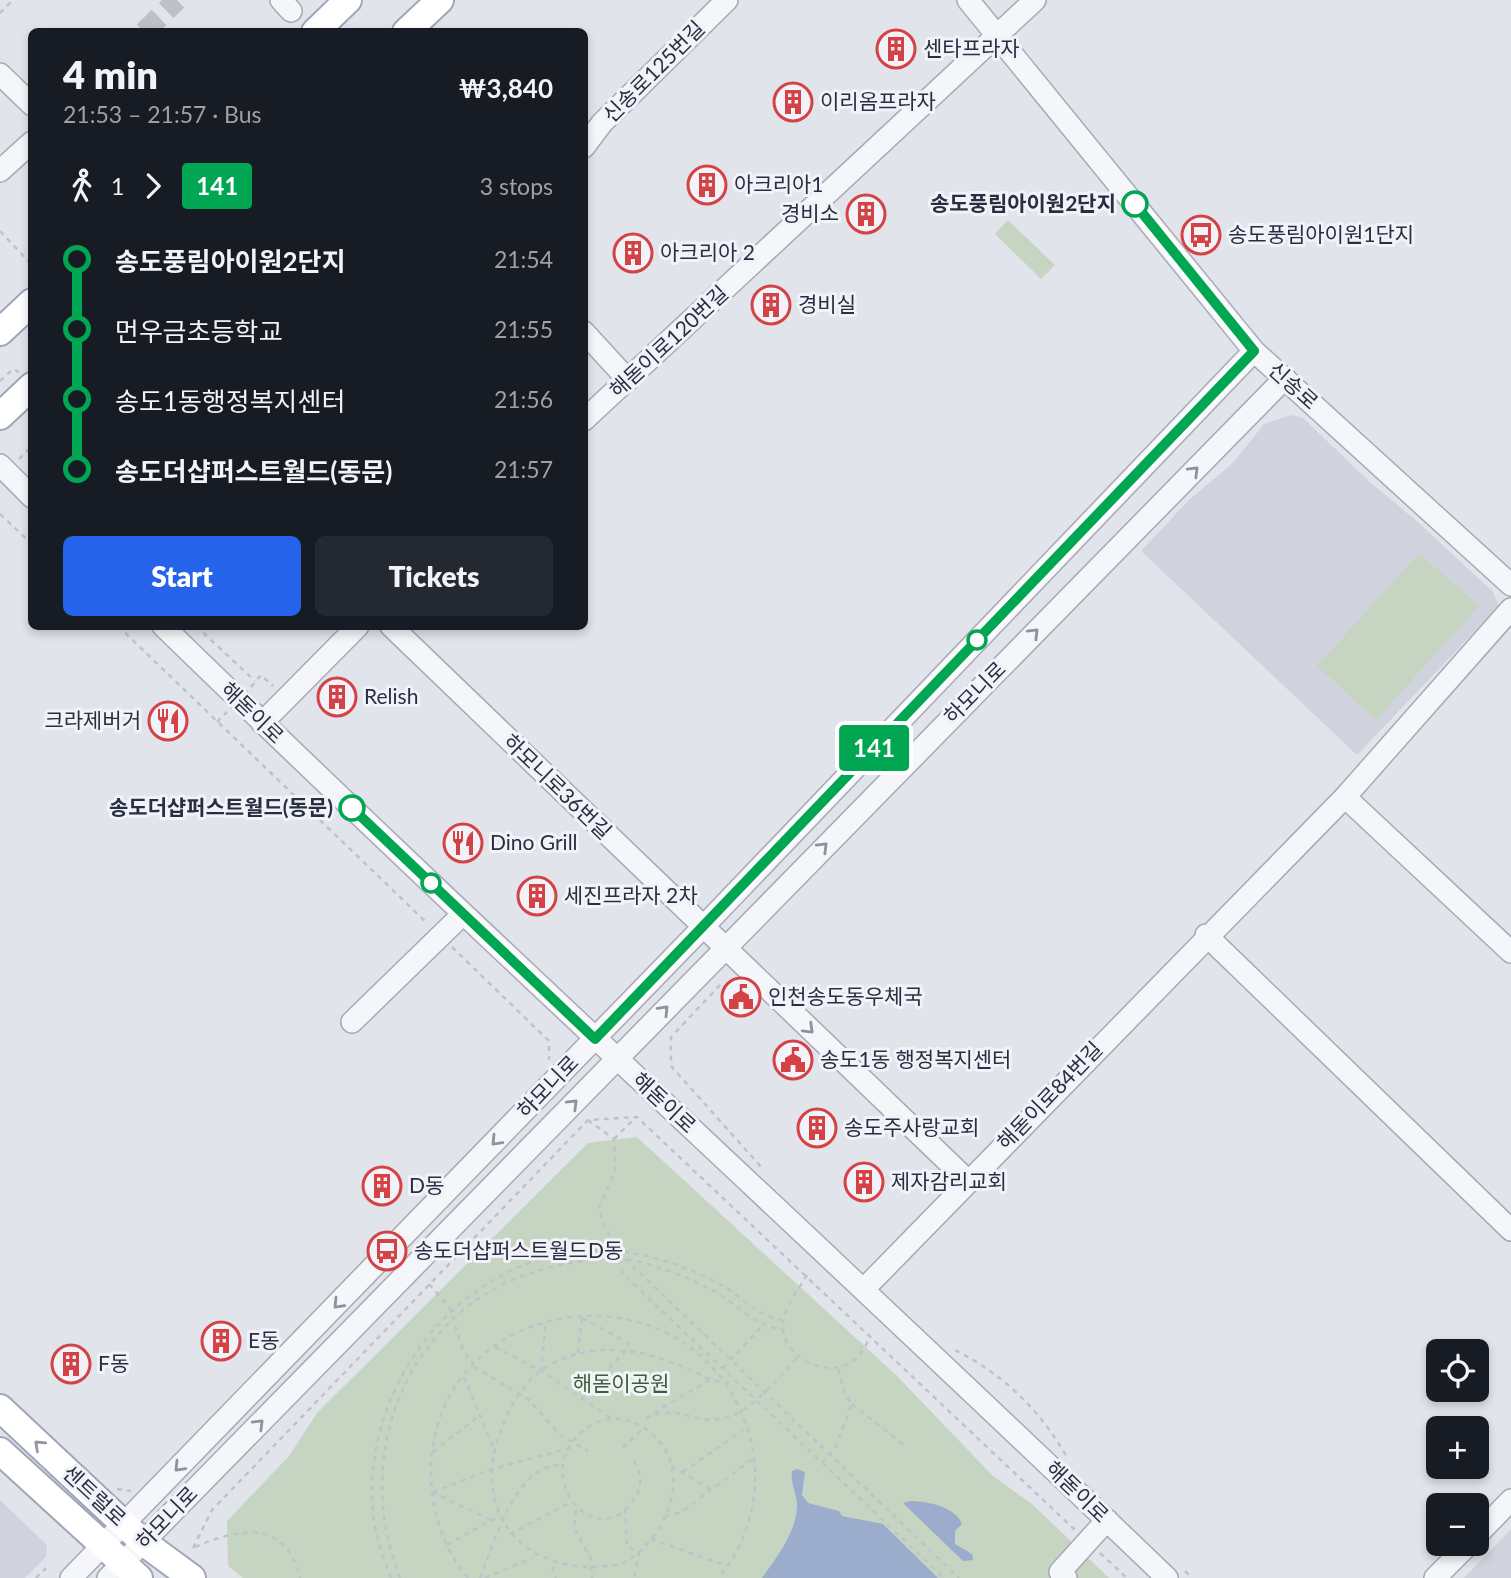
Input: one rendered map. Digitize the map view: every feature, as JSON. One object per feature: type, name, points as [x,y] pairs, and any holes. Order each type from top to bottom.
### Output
[{"type":"main road","points":[[319,28],[348,0]]},
{"type":"main road","points":[[411,28],[440,0]]},
{"type":"main road","points":[[0,331],[28,306]]},
{"type":"main road","points":[[0,415],[26,380]]},
{"type":"main road","name":"센트럴로","points":[[0,1408],[133,1534],[192,1578]]},
{"type":"main road","name":"센트럴로","points":[[0,1451],[118,1567]]},
{"type":"street","name":"신송로125번길","points":[[588,142],[602,123],[727,0]]},
{"type":"street","name":"신송로","points":[[968,0],[1254,351],[1511,584]]},
{"type":"street","name":"해돋이로120번길","points":[[588,416],[1035,0]]},
{"type":"street","points":[[0,74],[28,101]]},
{"type":"street","points":[[0,171],[28,146]]},
{"type":"street","points":[[588,336],[628,380]]},
{"type":"street","name":"하모니로","points":[[71,1578],[118,1567],[133,1534],[595,1039],[1254,351]]},
{"type":"street","name":"하모니로","points":[[133,1534],[617,1060],[1285,378]]},
{"type":"street","points":[[0,465],[28,493]]},
{"type":"street","name":"해돋이로84번길","points":[[865,1288],[1206,935],[1345,797],[1511,609]]},
{"type":"street","name":"해돋이로","points":[[167,630],[617,1060],[865,1288],[1107,1520],[1175,1573]]},
{"type":"street","points":[[262,723],[354,630]]},
{"type":"street","name":"하모니로36번길","points":[[395,630],[967,1181]]},
{"type":"street","points":[[1345,797],[1511,952]]},
{"type":"street","points":[[352,1022],[463,914]]},
{"type":"street","points":[[1206,935],[1511,1229]]},
{"type":"street","points":[[1489,1523],[1511,1500]]},
{"type":"street","points":[[1066,1578],[1060,1573],[1107,1520]]},
{"type":"street","points":[[1435,1578],[1457,1556]]},
{"type":"path","points":[[0,12],[13,0]]},
{"type":"path","points":[[0,232],[28,261]]},
{"type":"path","points":[[0,381],[15,369],[26,380]]},
{"type":"path","points":[[0,514],[28,540]]},
{"type":"path","points":[[122,630],[265,764],[431,927]]},
{"type":"path","points":[[200,630],[255,682]]},
{"type":"path","points":[[454,949],[549,1041]]},
{"type":"path","points":[[720,985],[671,1037],[671,1066],[766,1172]]},
{"type":"path","points":[[637,1117],[614,1139],[615,1172],[599,1207],[602,1222],[618,1252],[959,1578]]},
{"type":"path","points":[[300,1578],[295,1558],[286,1544],[266,1536],[229,1533],[193,1548],[212,1510],[588,1120],[637,1117],[1128,1578]]},
{"type":"path","points":[[588,1120],[614,1139]]},
{"type":"path","points":[[618,1252],[623,1274],[944,1578]]},
{"type":"path","points":[[391,1578],[373,1513],[376,1448],[382,1421],[391,1394],[414,1354],[451,1311],[475,1292],[520,1268],[565,1255],[618,1252],[660,1259],[693,1271],[727,1288],[766,1316],[784,1321]]},
{"type":"path","points":[[400,1578],[389,1551],[382,1514],[383,1451],[398,1398],[429,1346],[454,1318],[501,1286],[541,1269],[625,1259],[701,1284],[763,1325],[783,1329]]},
{"type":"path","points":[[807,1275],[789,1304],[784,1321],[783,1329],[792,1350],[816,1366],[838,1367],[862,1353],[870,1337]]},
{"type":"path","points":[[429,1284],[451,1311],[463,1350],[474,1366],[533,1403],[556,1431],[588,1451]]},
{"type":"path","points":[[582,1316],[626,1340],[627,1349],[582,1397]]},
{"type":"path","points":[[578,1353],[582,1316]]},
{"type":"path","points":[[468,1578],[447,1545],[432,1492],[433,1451],[439,1422],[464,1377],[495,1347],[519,1332],[546,1321],[582,1316],[622,1316],[667,1332],[706,1359],[726,1383],[742,1411],[754,1458],[751,1510],[744,1533],[718,1578]]},
{"type":"path","points":[[541,1371],[546,1321]]},
{"type":"path","points":[[723,1369],[763,1325]]},
{"type":"path","points":[[495,1347],[541,1371],[609,1414],[611,1418]]},
{"type":"path","points":[[950,1347],[991,1368],[1048,1424],[1068,1458]]},
{"type":"path","points":[[563,1571],[534,1558],[510,1534],[503,1523],[493,1493],[492,1469],[495,1451],[509,1411],[519,1394],[541,1371],[578,1353],[608,1348],[627,1349],[726,1383],[735,1381]]},
{"type":"path","points":[[646,1418],[673,1411],[718,1419],[742,1411],[799,1356]]},
{"type":"path","points":[[838,1367],[845,1395],[852,1404],[904,1445]]},
{"type":"path","points":[[464,1377],[495,1451]]},
{"type":"path","points":[[636,1423],[711,1379]]},
{"type":"path","points":[[822,1463],[841,1436],[852,1404]]},
{"type":"path","points":[[433,1451],[480,1415]]},
{"type":"path","points":[[575,1573],[592,1572],[620,1564],[651,1539],[665,1516],[671,1495],[672,1466],[663,1448],[636,1423],[611,1418],[592,1424],[573,1442],[564,1465],[564,1483],[571,1502],[577,1509],[601,1519],[625,1508],[634,1499],[640,1476],[634,1461]]},
{"type":"path","points":[[623,1448],[643,1427]]},
{"type":"path","points":[[683,1472],[747,1427]]},
{"type":"path","points":[[432,1492],[492,1469],[570,1448]]},
{"type":"path","points":[[665,1516],[681,1513],[754,1458]]},
{"type":"path","points":[[482,1578],[503,1523],[529,1477],[550,1465],[564,1465]]},
{"type":"path","points":[[672,1466],[711,1490]]},
{"type":"path","points":[[432,1492],[491,1520]]},
{"type":"path","points":[[510,1534],[571,1502]]},
{"type":"path","points":[[625,1508],[627,1546],[638,1552]]},
{"type":"path","points":[[577,1509],[574,1528],[590,1556],[592,1578]]},
{"type":"path","points":[[447,1545],[500,1515]]},
{"type":"path","points":[[651,1539],[727,1566]]},
{"type":"path","points":[[635,1578],[638,1552]]},
{"type":"path","points":[[482,1578],[534,1558]]},
{"type":"path","points":[[552,1567],[556,1578]]},
{"type":"path","points":[[36,1578],[46,1568]]},
{"type":"path","points":[[1175,1573],[1192,1578]]},
{"type":"shaded area","points":[[1291,415],[1303,418],[1371,483],[1419,523],[1493,592],[1499,606],[1357,755],[1141,551],[1189,500],[1233,463],[1264,424]]},
{"type":"shaded area","points":[[0,1500],[47,1545],[46,1557],[25,1578],[0,1578]]},
{"type":"shaded area","points":[[1511,1529],[1511,1578],[1464,1578],[1485,1556],[1489,1556],[1489,1552]]},
{"type":"green space","points":[[1008,220],[1055,265],[1041,279],[995,234]]},
{"type":"green space","points":[[1419,553],[1479,606],[1376,720],[1317,666]]},
{"type":"green space","name":"해돋이공원","points":[[637,1137],[897,1376],[993,1476],[1032,1504],[1109,1578],[243,1578],[228,1566],[227,1521],[289,1456],[317,1413],[588,1143]]},
{"type":"water","points":[[797,1469],[805,1472],[802,1495],[808,1503],[839,1511],[842,1516],[883,1524],[938,1578],[762,1578],[786,1543],[794,1523],[797,1503],[792,1471]]},
{"type":"water","points":[[910,1501],[932,1504],[954,1513],[962,1524],[955,1531],[955,1544],[972,1554],[973,1560],[963,1561],[903,1503]]},
{"type":"tunnel","points":[[148,28],[177,0]]},
{"type":"bus line","name":"141","points":[[352,808],[595,1039],[1254,351],[1135,204]]},
{"type":"place","name":"센타프라자","points":[[896,49]]},
{"type":"place","name":"이리옴프라자","points":[[793,102]]},
{"type":"place","name":"아크리아1","points":[[707,185]]},
{"type":"place","name":"송도풍림아이원2단지","points":[[1135,204]]},
{"type":"place","name":"경비소","points":[[866,214]]},
{"type":"place","name":"송도풍림아이원1단지","points":[[1201,235]]},
{"type":"place","name":"아크리아 2","points":[[633,253]]},
{"type":"place","name":"경비실","points":[[771,305]]},
{"type":"place","name":"Relish","points":[[337,697]]},
{"type":"place","name":"크라제버거","points":[[168,721]]},
{"type":"place","name":"송도더샵퍼스트월드(동문)","points":[[352,808]]},
{"type":"place","name":"Dino Grill","points":[[463,843]]},
{"type":"place","name":"세진프라자 2차","points":[[537,896]]},
{"type":"place","name":"인천송도동우체국","points":[[741,997]]},
{"type":"place","name":"송도1동 행정복지센터","points":[[793,1060]]},
{"type":"place","name":"송도주사랑교회","points":[[817,1128]]},
{"type":"place","name":"제자감리교회","points":[[864,1182]]},
{"type":"place","name":"D동","points":[[382,1186]]},
{"type":"place","name":"송도더샵퍼스트월드D동","points":[[387,1251]]},
{"type":"place","name":"E동","points":[[221,1341]]},
{"type":"place","name":"F동","points":[[71,1364]]}]
